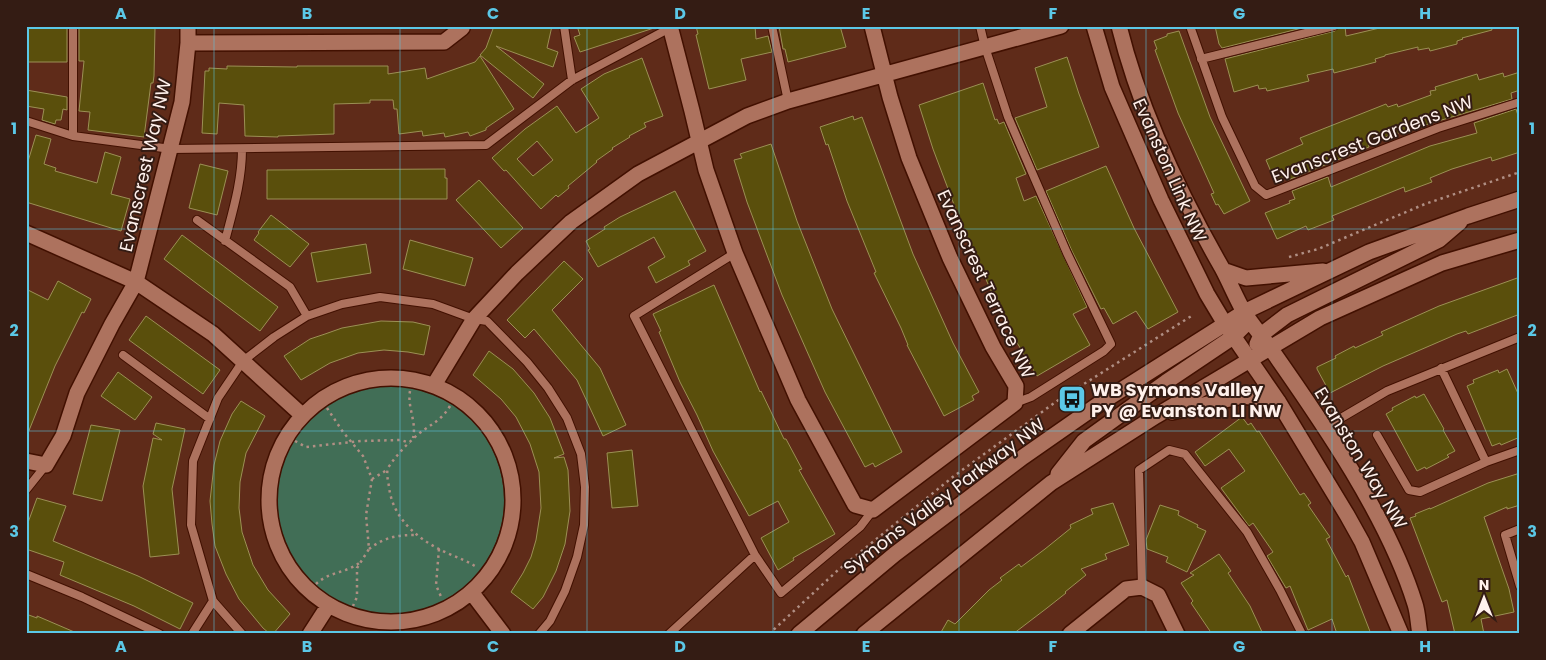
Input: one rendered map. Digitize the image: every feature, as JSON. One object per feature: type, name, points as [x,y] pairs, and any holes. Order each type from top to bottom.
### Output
[{"type":"street","name":"Evanscrest Way NW","points":[[46,465],[63,436],[77,393],[136,282],[182,102],[188,26]]},
{"type":"street","points":[[188,43],[444,42],[462,26]]},
{"type":"street","points":[[872,26],[884,74]]},
{"type":"street","points":[[434,385],[474,318],[516,273],[571,222],[638,174],[747,116],[788,101],[1061,26]]},
{"type":"street","name":"Evanston Link NW","points":[[1094,26],[1112,86],[1161,200],[1207,294],[1225,324]]},
{"type":"street","name":"Evanston Link NW","points":[[1119,26],[1126,54],[1142,99],[1172,173],[1206,242],[1223,270],[1244,312]]},
{"type":"street","points":[[670,27],[706,170],[735,253],[798,400],[854,505],[873,510]]},
{"type":"street","name":"Evanscrest Terrace NW","points":[[873,510],[1016,403],[1016,386],[993,347],[950,258],[913,168],[884,74]]},
{"type":"street","name":"Symons Valley Parkway NW","points":[[799,634],[895,554],[1023,457],[1098,404],[1244,312],[1369,252],[1520,198]]},
{"type":"street","points":[[1249,361],[1261,335],[1287,315],[1439,240],[1468,216]]},
{"type":"street","points":[[28,238],[136,282],[213,334],[302,415]]},
{"type":"street","points":[[864,634],[1051,483],[1156,416],[1320,318],[1442,263],[1520,240]]},
{"type":"street","points":[[1223,270],[1246,278],[1332,270]]},
{"type":"street","points":[[1051,483],[1084,441],[1233,337],[1244,326],[1244,312]]},
{"type":"street","name":"Evanston Way NW","points":[[1244,312],[1271,348],[1362,490],[1402,567],[1416,606],[1420,634]]},
{"type":"street","points":[[1225,324],[1278,401],[1347,514],[1362,542],[1401,634]]},
{"type":"street","points":[[399,378],[434,385],[471,407],[498,439],[512,479],[513,521],[498,561],[472,594],[439,614],[402,623],[364,620],[328,606],[303,586],[284,561],[271,525],[268,501],[272,470],[283,441],[302,415],[330,394],[364,381],[399,378]]},
{"type":"street","points":[[1156,416],[1243,396],[1278,401]]},
{"type":"street","points":[[26,461],[46,465]]},
{"type":"street","points":[[1070,634],[1126,589],[1142,588],[1158,595],[1177,634]]},
{"type":"street","points":[[472,594],[503,634]]},
{"type":"street","points":[[310,634],[328,606]]},
{"type":"lane","points":[[73,26],[73,136]]},
{"type":"lane","points":[[564,26],[572,80]]},
{"type":"lane","points":[[772,26],[788,101]]},
{"type":"lane","points":[[980,26],[1008,117],[1067,253],[1111,344],[1104,351],[1031,397],[1016,403]]},
{"type":"lane","name":"Evanscrest Gardens NW","points":[[1190,26],[1222,117],[1255,186],[1266,195],[1438,128],[1520,102]]},
{"type":"lane","points":[[1201,59],[1334,26]]},
{"type":"lane","points":[[26,121],[73,136],[171,149],[486,146],[572,80],[670,27]]},
{"type":"lane","points":[[225,241],[238,194],[242,168],[242,149]]},
{"type":"lane","points":[[197,220],[290,288],[307,316]]},
{"type":"lane","points":[[735,253],[634,316],[755,555],[781,593],[860,527],[873,510]]},
{"type":"lane","points":[[242,634],[213,602],[191,525],[193,460],[218,398],[243,361],[274,337],[307,316],[342,304],[380,297],[433,304],[487,321],[527,362],[548,388],[567,418],[581,454],[585,487],[584,525],[577,557],[565,591],[550,621],[539,634]]},
{"type":"lane","points":[[1324,428],[1387,391],[1441,368],[1519,340]]},
{"type":"lane","points":[[123,355],[210,419]]},
{"type":"lane","points":[[1441,368],[1486,462]]},
{"type":"lane","points":[[1377,435],[1409,490],[1420,492],[1486,462],[1520,450]]},
{"type":"lane","points":[[1142,588],[1138,470],[1169,450],[1186,454],[1247,532],[1280,590],[1302,634]]},
{"type":"lane","points":[[26,490],[46,465]]},
{"type":"lane","points":[[1520,529],[1505,535],[1520,586]]},
{"type":"lane","points":[[669,634],[755,555]]},
{"type":"lane","points":[[26,574],[82,597],[160,634]]},
{"type":"lane","points":[[192,634],[213,602]]},
{"type":"path","points":[[1288,258],[1318,249],[1425,204],[1520,172]]},
{"type":"path","points":[[768,634],[837,572],[954,476],[1057,401],[1193,315]]},
{"type":"path","points":[[410,391],[409,404],[414,425],[413,439]]},
{"type":"path","points":[[372,479],[387,470],[413,439],[442,419],[450,406]]},
{"type":"path","points":[[328,408],[363,456],[372,479],[366,514],[369,550]]},
{"type":"path","points":[[295,441],[306,447],[351,442],[401,440],[410,443]]},
{"type":"path","points":[[387,470],[390,495],[402,521],[416,535],[439,549],[478,568]]},
{"type":"path","points":[[353,606],[357,597],[356,576],[360,563],[369,550],[394,536],[416,535]]},
{"type":"path","points":[[439,549],[436,585],[442,599]]},
{"type":"path","points":[[316,584],[328,575],[354,567],[360,563]]},
{"type":"green space","points":[[390,386],[412,388],[444,399],[471,419],[491,446],[502,478],[504,500],[502,522],[491,554],[471,581],[444,601],[412,612],[390,614],[368,612],[336,601],[309,581],[289,554],[278,522],[276,500],[278,478],[289,446],[309,419],[336,399],[368,388]]},
{"type":"building","points":[[26,26],[67,26],[67,62],[26,62]]},
{"type":"building","points":[[79,26],[155,28],[154,76],[153,83],[151,83],[144,137],[88,130],[90,112],[79,111],[84,61],[79,61]]},
{"type":"building","points":[[494,26],[552,26],[547,48],[558,52],[553,67],[496,46],[544,84],[533,98],[480,55],[486,48]]},
{"type":"building","points":[[577,26],[653,26],[654,28],[580,52],[574,37],[580,35]]},
{"type":"building","points":[[696,26],[755,26],[756,39],[768,36],[772,52],[741,59],[746,80],[709,89],[696,35],[698,34]]},
{"type":"building","points":[[779,26],[840,26],[846,47],[788,62],[785,49],[783,49]]},
{"type":"building","points":[[1215,26],[1310,26],[1222,48],[1219,44]]},
{"type":"building","points":[[1339,26],[1345,26],[1346,36],[1388,26],[1491,26],[1492,30],[1462,38],[1457,41],[1457,44],[1430,51],[1429,48],[1418,50],[1418,47],[1385,55],[1375,59],[1376,62],[1334,73],[1333,69],[1307,75],[1309,81],[1297,84],[1267,91],[1266,88],[1259,89],[1258,85],[1234,92],[1225,59],[1335,31]]},
{"type":"building","points":[[1179,31],[1210,117],[1250,201],[1224,214],[1218,204],[1216,205],[1211,194],[1214,193],[1178,113],[1155,50],[1157,49],[1154,41],[1167,36],[1167,34]]},
{"type":"building","points":[[480,56],[514,109],[486,128],[486,130],[470,136],[468,132],[445,137],[444,133],[423,136],[422,131],[399,134],[397,109],[394,109],[393,100],[370,100],[370,103],[334,104],[334,134],[278,137],[245,136],[244,105],[219,103],[217,134],[202,133],[205,71],[209,71],[209,68],[227,69],[227,66],[388,66],[388,74],[425,68],[427,79],[475,62]]},
{"type":"building","points":[[1067,57],[1099,147],[1037,170],[1015,118],[1047,107],[1035,68]]},
{"type":"building","points":[[642,58],[663,116],[644,123],[646,127],[612,148],[568,186],[569,188],[558,197],[556,195],[541,209],[506,170],[504,171],[492,158],[525,129],[557,106],[576,133],[599,118],[581,89],[604,74]],"holes":[[[537,141],[553,160],[533,176],[517,159]]]},
{"type":"building","points":[[1520,72],[1520,90],[1511,93],[1512,99],[1368,142],[1369,147],[1288,180],[1287,176],[1275,181],[1266,160],[1303,144],[1300,138],[1386,104],[1388,107],[1397,104],[1398,107],[1431,95],[1430,91],[1436,90],[1435,87],[1477,74],[1479,80],[1503,73],[1504,77]]},
{"type":"building","points":[[983,83],[995,120],[997,119],[999,124],[1004,122],[1026,174],[1016,178],[1024,201],[1036,196],[1087,307],[1073,314],[1090,345],[1037,376],[1007,326],[964,231],[933,149],[919,105]]},
{"type":"building","points":[[26,90],[67,97],[67,110],[63,109],[61,120],[56,120],[55,124],[42,120],[44,109],[26,106]]},
{"type":"building","points":[[1516,109],[1520,122],[1520,152],[1492,161],[1491,157],[1452,169],[1430,178],[1432,182],[1405,192],[1404,187],[1332,216],[1334,220],[1308,230],[1306,226],[1277,239],[1265,213],[1290,203],[1289,201],[1295,199],[1292,191],[1328,177],[1331,187],[1430,146],[1477,133],[1474,123]]},
{"type":"building","points":[[853,116],[854,120],[862,117],[913,254],[953,343],[979,392],[972,396],[974,400],[944,416],[907,345],[901,328],[874,273],[876,272],[820,127]]},
{"type":"building","points":[[36,135],[51,139],[44,164],[56,168],[55,171],[97,183],[105,152],[121,157],[111,194],[130,199],[121,231],[26,202],[26,168]]},
{"type":"building","points":[[771,144],[797,221],[832,309],[902,452],[875,467],[873,463],[865,467],[825,392],[782,295],[747,202],[734,160],[742,158],[740,154]]},
{"type":"building","points":[[200,164],[228,171],[217,215],[189,208]]},
{"type":"building","points":[[1106,166],[1134,228],[1178,312],[1148,329],[1136,311],[1113,324],[1104,308],[1101,309],[1072,251],[1046,191]]},
{"type":"building","points":[[445,169],[447,199],[267,199],[267,170]]},
{"type":"building","points":[[479,180],[523,228],[501,248],[456,200]]},
{"type":"building","points":[[675,191],[706,251],[688,261],[690,265],[656,283],[648,267],[665,257],[654,237],[598,267],[588,250],[590,249],[586,241],[620,217]]},
{"type":"building","points":[[271,215],[309,244],[290,267],[254,240]]},
{"type":"building","points":[[182,235],[278,307],[260,331],[164,259]]},
{"type":"building","points":[[410,240],[473,258],[465,286],[403,269]]},
{"type":"building","points":[[366,244],[371,273],[317,282],[311,253]]},
{"type":"building","points":[[564,261],[583,279],[552,310],[600,368],[626,425],[603,436],[577,380],[534,329],[525,338],[507,320]]},
{"type":"building","points":[[1520,277],[1520,314],[1468,334],[1466,331],[1457,334],[1383,366],[1330,393],[1317,369],[1317,367],[1336,358],[1335,356],[1354,346],[1355,348],[1383,335],[1381,332],[1439,306]]},
{"type":"building","points":[[58,281],[91,299],[84,313],[82,312],[55,366],[28,433],[26,433],[26,289],[48,300]]},
{"type":"building","points":[[714,285],[760,392],[802,469],[799,470],[835,534],[793,558],[794,560],[778,570],[761,538],[789,522],[778,501],[749,516],[713,451],[680,382],[653,314]]},
{"type":"building","points":[[146,316],[220,370],[203,394],[129,340]]},
{"type":"building","points":[[381,321],[413,322],[430,326],[424,355],[384,350],[358,353],[330,363],[301,380],[284,356],[310,339],[342,328]]},
{"type":"building","points":[[489,351],[513,369],[534,393],[550,418],[564,454],[554,458],[564,457],[568,470],[570,511],[565,544],[556,571],[543,597],[533,609],[511,592],[531,557],[536,540],[541,508],[539,472],[530,444],[516,417],[501,399],[473,375]]},
{"type":"building","points":[[1507,369],[1520,398],[1520,437],[1501,445],[1500,443],[1492,446],[1467,386],[1474,383],[1473,380],[1498,370],[1499,373]]},
{"type":"building","points":[[118,372],[152,397],[135,420],[101,396]]},
{"type":"building","points":[[1424,394],[1455,451],[1447,455],[1449,457],[1426,469],[1425,467],[1417,471],[1386,414],[1393,410],[1392,408],[1415,396],[1416,398]]},
{"type":"building","points":[[241,401],[265,416],[246,453],[240,482],[239,508],[242,532],[253,565],[268,590],[290,614],[273,634],[270,634],[263,628],[239,599],[226,574],[215,546],[210,501],[214,465],[220,441],[232,414]]},
{"type":"building","points":[[1242,417],[1248,425],[1251,423],[1257,432],[1259,431],[1300,495],[1304,493],[1311,503],[1308,505],[1330,537],[1326,539],[1346,577],[1348,575],[1371,634],[1337,634],[1332,619],[1308,630],[1290,586],[1286,588],[1267,556],[1273,552],[1253,523],[1249,526],[1221,488],[1245,471],[1229,449],[1205,466],[1195,452]]},
{"type":"building","points":[[156,423],[185,429],[172,489],[179,554],[150,557],[143,486],[153,438],[162,440],[153,434]]},
{"type":"building","points":[[91,425],[120,430],[102,501],[73,494]]},
{"type":"building","points":[[632,450],[638,506],[612,508],[607,453]]},
{"type":"building","points":[[1520,473],[1520,505],[1507,509],[1507,507],[1484,517],[1509,589],[1514,612],[1481,619],[1484,634],[1455,634],[1447,600],[1442,602],[1410,518],[1416,516],[1415,514],[1488,483]]},
{"type":"building","points":[[37,498],[66,506],[53,541],[138,576],[193,603],[180,629],[134,606],[60,575],[64,562],[26,549],[26,528]]},
{"type":"building","points":[[1113,503],[1129,545],[1105,554],[1107,559],[1081,569],[1086,575],[1013,634],[940,634],[948,620],[955,624],[989,590],[1002,580],[1000,578],[1019,564],[1021,567],[1045,549],[1071,528],[1070,525],[1093,514],[1091,509]]},
{"type":"building","points":[[1160,505],[1179,511],[1178,515],[1206,531],[1187,572],[1166,562],[1168,557],[1147,549],[1146,540]]},
{"type":"building","points":[[1219,554],[1231,571],[1228,573],[1250,606],[1263,634],[1212,634],[1191,603],[1193,601],[1181,583],[1194,575],[1190,573]]},
{"type":"building","points":[[26,614],[37,618],[37,616],[79,634],[26,634]]},
{"type":"place","name":"WB Symons Valley PY @ Evanston LI NW","points":[[1072,399]]}]
